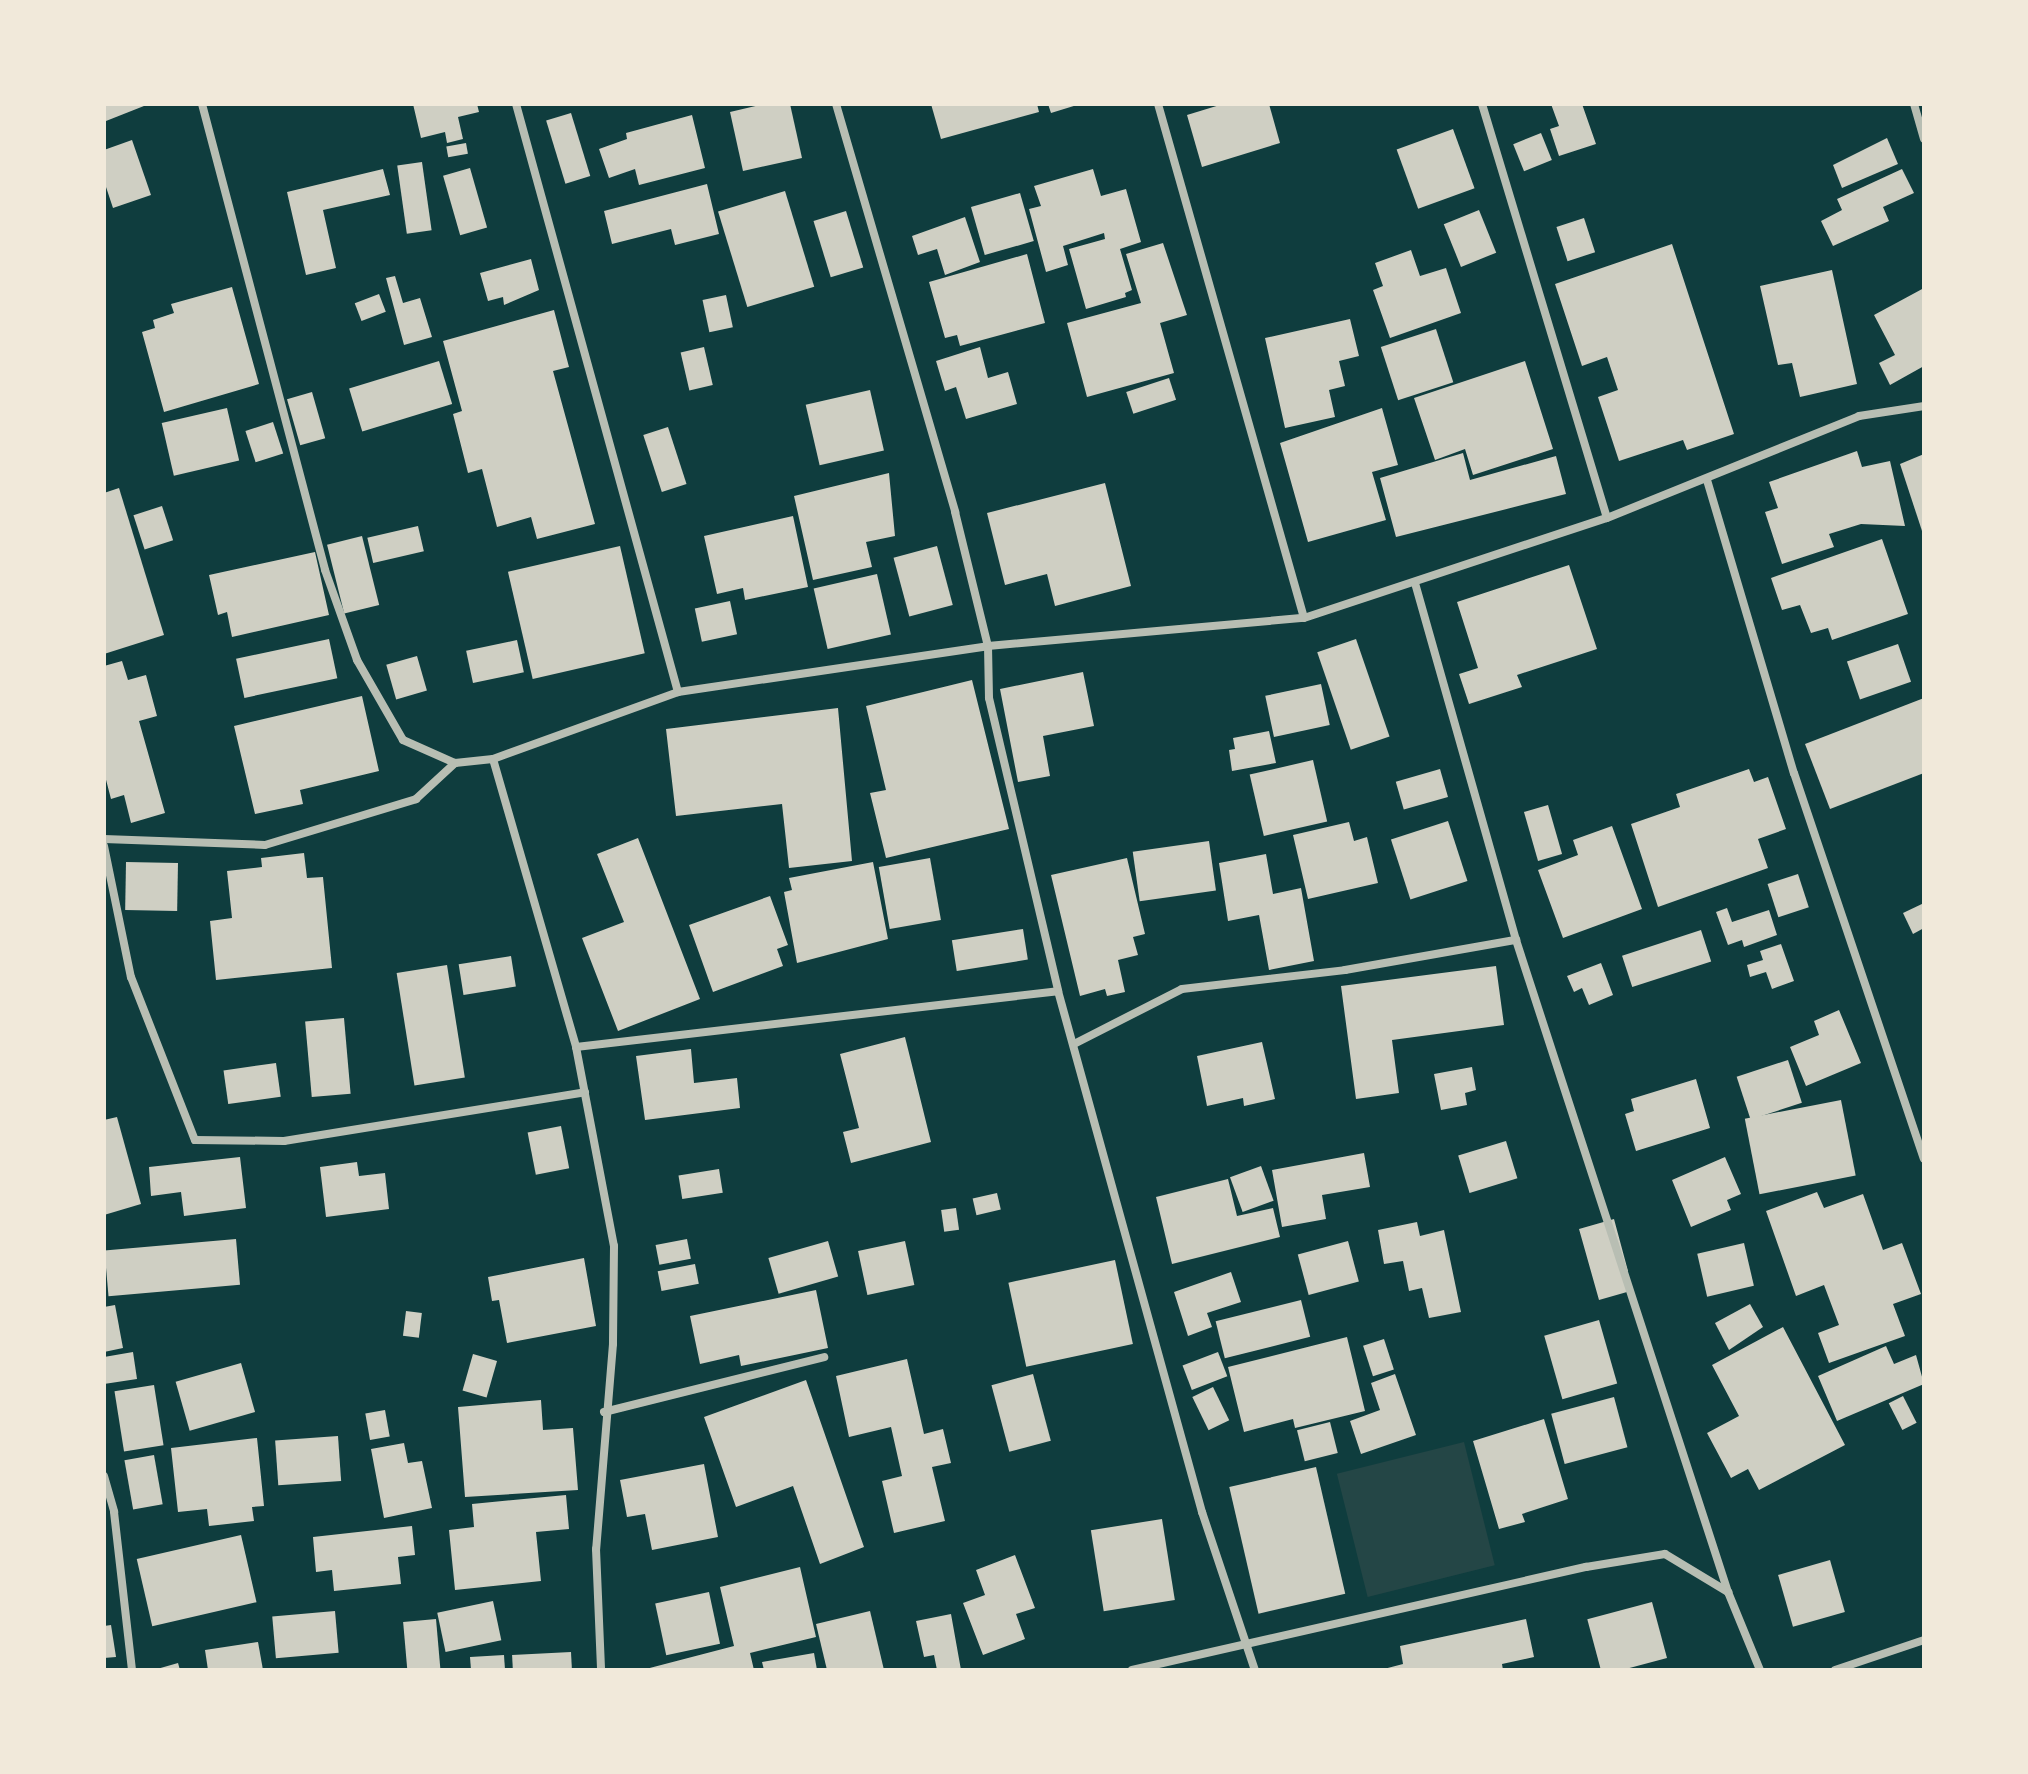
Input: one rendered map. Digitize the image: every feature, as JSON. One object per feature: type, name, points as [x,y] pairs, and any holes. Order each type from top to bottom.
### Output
[{"type":"street","points":[[202,104],[325,570],[357,660],[382,713],[403,740],[455,763],[493,759],[678,692],[988,646],[1304,618],[1607,518],[1859,416],[1924,406]]},
{"type":"street","points":[[516,104],[678,692]]},
{"type":"street","points":[[836,104],[902,322],[988,646],[989,698],[1058,991],[1202,1512],[1248,1641],[1255,1670]]},
{"type":"street","points":[[1158,104],[1304,618]]},
{"type":"street","points":[[1482,104],[1607,518]]},
{"type":"street","points":[[1914,104],[1924,139]]},
{"type":"street","points":[[1707,480],[1794,773],[1924,1159]]},
{"type":"street","points":[[1415,583],[1516,940],[1728,1592],[1760,1670]]},
{"type":"street","points":[[493,759],[576,1047],[614,1246],[613,1344],[604,1412],[596,1549],[601,1670]]},
{"type":"street","points":[[104,839],[265,845],[416,799],[455,763]]},
{"type":"street","points":[[104,846],[131,977],[195,1140],[284,1141],[585,1092]]},
{"type":"street","points":[[1074,1044],[1182,989],[1345,970],[1516,940]]},
{"type":"street","points":[[576,1047],[1058,991]]},
{"type":"street","points":[[604,1412],[824,1357]]},
{"type":"street","points":[[104,1476],[114,1512],[132,1670]]},
{"type":"street","points":[[1132,1670],[1248,1641],[1665,1554],[1728,1592]]},
{"type":"street","points":[[1835,1670],[1924,1640]]},
{"type":"shaded area","points":[[1464,1442],[1495,1565],[1368,1597],[1337,1474]]},
{"type":"building","points":[[104,104],[149,104],[106,121]]},
{"type":"building","points":[[413,104],[477,104],[479,112],[458,117],[463,139],[447,143],[445,132],[421,138]]},
{"type":"building","points":[[764,104],[790,104],[802,158],[743,171],[730,112]]},
{"type":"building","points":[[931,104],[1037,104],[1039,112],[941,139]]},
{"type":"building","points":[[1048,104],[1077,104],[1077,105],[1051,113]]},
{"type":"building","points":[[1223,104],[1269,104],[1280,143],[1202,167],[1187,115]]},
{"type":"building","points":[[1551,104],[1582,104],[1596,144],[1559,156],[1550,129],[1559,126]]},
{"type":"building","points":[[571,113],[590,176],[565,184],[546,121]]},
{"type":"building","points":[[692,115],[705,168],[639,185],[635,169],[609,178],[599,149],[627,139],[626,133]]},
{"type":"building","points":[[1453,129],[1475,188],[1418,209],[1397,150]]},
{"type":"building","points":[[1541,133],[1552,160],[1524,171],[1513,144]]},
{"type":"building","points":[[1887,138],[1898,164],[1842,188],[1833,165]]},
{"type":"building","points":[[132,140],[151,195],[113,208],[104,181],[104,150]]},
{"type":"building","points":[[466,143],[468,154],[448,157],[446,146]]},
{"type":"building","points":[[422,162],[432,230],[407,234],[397,165]]},
{"type":"building","points":[[470,168],[487,228],[460,235],[443,176]]},
{"type":"building","points":[[383,169],[390,195],[323,210],[336,268],[306,275],[287,192]]},
{"type":"building","points":[[1093,169],[1101,196],[1126,189],[1141,242],[1120,249],[1132,290],[1125,293],[1126,297],[1086,309],[1069,249],[1105,239],[1104,233],[1063,246],[1068,265],[1046,272],[1029,209],[1041,206],[1034,186]]},
{"type":"building","points":[[1902,169],[1914,193],[1883,207],[1889,221],[1833,246],[1821,221],[1842,210],[1837,199]]},
{"type":"building","points":[[707,184],[719,234],[675,245],[671,229],[612,244],[604,211]]},
{"type":"building","points":[[785,191],[814,287],[747,307],[718,211]]},
{"type":"building","points":[[1020,193],[1034,241],[985,255],[971,207]]},
{"type":"building","points":[[1479,210],[1496,253],[1461,267],[1444,224]]},
{"type":"building","points":[[846,211],[863,267],[831,277],[813,221]]},
{"type":"building","points":[[965,217],[980,262],[945,275],[937,249],[918,255],[912,236]]},
{"type":"building","points":[[1584,218],[1595,252],[1568,261],[1556,227]]},
{"type":"building","points":[[1163,243],[1187,315],[1160,323],[1174,373],[1087,397],[1067,323],[1141,303],[1126,254]]},
{"type":"building","points":[[1672,244],[1734,434],[1687,450],[1683,440],[1619,461],[1598,397],[1618,390],[1607,357],[1582,366],[1555,284]]},
{"type":"building","points":[[1411,250],[1420,276],[1446,268],[1461,313],[1390,338],[1373,290],[1383,286],[1375,263]]},
{"type":"building","points":[[1027,254],[1045,323],[960,346],[957,335],[945,338],[929,282]]},
{"type":"building","points":[[531,259],[539,290],[504,305],[503,297],[488,301],[480,273]]},
{"type":"building","points":[[1832,270],[1857,384],[1800,397],[1792,363],[1778,365],[1760,286]]},
{"type":"building","points":[[395,276],[403,303],[420,298],[432,337],[404,345],[386,278]]},
{"type":"building","points":[[232,287],[259,384],[164,412],[142,332],[155,328],[153,320],[174,313],[171,304]]},
{"type":"building","points":[[1924,288],[1924,366],[1890,385],[1879,363],[1895,355],[1874,315]]},
{"type":"building","points":[[379,294],[386,312],[362,321],[355,303]]},
{"type":"building","points":[[726,295],[733,327],[709,332],[703,300]]},
{"type":"building","points":[[554,310],[569,367],[553,371],[595,524],[537,539],[531,517],[497,527],[482,469],[468,473],[453,414],[462,411],[443,341]]},
{"type":"building","points":[[1350,319],[1359,356],[1339,361],[1345,386],[1329,390],[1335,417],[1285,428],[1265,338]]},
{"type":"building","points":[[1436,329],[1453,382],[1398,400],[1381,347]]},
{"type":"building","points":[[704,347],[713,385],[689,390],[681,352]]},
{"type":"building","points":[[980,347],[988,378],[1008,372],[1017,404],[966,419],[956,387],[945,391],[936,361]]},
{"type":"building","points":[[439,361],[452,404],[362,432],[349,388]]},
{"type":"building","points":[[1525,361],[1553,449],[1473,475],[1465,449],[1435,460],[1414,398]]},
{"type":"building","points":[[1169,378],[1176,400],[1133,414],[1126,392]]},
{"type":"building","points":[[870,390],[884,450],[820,465],[806,405]]},
{"type":"building","points":[[312,392],[325,438],[300,445],[287,399]]},
{"type":"building","points":[[227,408],[239,461],[174,476],[162,423]]},
{"type":"building","points":[[1382,408],[1398,465],[1372,472],[1386,520],[1308,542],[1280,443]]},
{"type":"building","points":[[273,422],[283,453],[256,462],[245,431]]},
{"type":"building","points":[[668,427],[687,484],[662,492],[643,435]]},
{"type":"building","points":[[1857,451],[1862,467],[1890,461],[1905,526],[1861,524],[1829,534],[1834,547],[1782,564],[1765,512],[1778,508],[1769,482]]},
{"type":"building","points":[[1463,453],[1470,480],[1556,456],[1566,494],[1396,537],[1380,478]]},
{"type":"building","points":[[1924,454],[1924,537],[1900,464]]},
{"type":"building","points":[[889,473],[895,536],[866,542],[872,567],[813,580],[794,496]]},
{"type":"building","points":[[1105,483],[1131,586],[1055,606],[1047,574],[1005,585],[987,513]]},
{"type":"building","points":[[119,488],[164,635],[104,654],[104,493]]},
{"type":"building","points":[[162,506],[173,540],[145,550],[133,515]]},
{"type":"building","points":[[793,516],[808,587],[745,600],[743,588],[717,594],[704,536]]},
{"type":"building","points":[[418,526],[424,551],[373,563],[367,538]]},
{"type":"building","points":[[362,536],[379,605],[344,614],[327,545]]},
{"type":"building","points":[[1882,539],[1908,614],[1832,640],[1828,628],[1811,633],[1800,605],[1782,610],[1771,578]]},
{"type":"building","points":[[620,546],[645,653],[533,679],[508,572]]},
{"type":"building","points":[[937,546],[953,605],[909,617],[894,558]]},
{"type":"building","points":[[315,552],[329,615],[232,637],[227,612],[218,615],[209,575]]},
{"type":"building","points":[[1569,565],[1597,649],[1517,675],[1522,687],[1469,704],[1459,674],[1478,668],[1457,602]]},
{"type":"building","points":[[877,574],[891,634],[828,649],[814,589]]},
{"type":"building","points":[[730,601],[737,634],[702,642],[695,608]]},
{"type":"building","points":[[329,639],[337,678],[244,698],[236,659]]},
{"type":"building","points":[[1356,639],[1390,736],[1351,750],[1317,652]]},
{"type":"building","points":[[517,640],[524,672],[473,683],[466,651]]},
{"type":"building","points":[[1898,644],[1911,682],[1860,699],[1847,662]]},
{"type":"building","points":[[417,656],[427,691],[396,699],[386,665]]},
{"type":"building","points":[[122,661],[128,680],[146,675],[157,716],[139,721],[165,813],[131,823],[124,795],[111,799],[104,772],[104,666]]},
{"type":"building","points":[[1083,672],[1094,726],[1043,736],[1050,776],[1018,782],[1000,689]]},
{"type":"building","points":[[972,680],[1009,829],[886,858],[870,793],[886,790],[866,706]]},
{"type":"building","points":[[1321,684],[1330,725],[1274,737],[1265,696]]},
{"type":"building","points":[[362,696],[379,771],[300,790],[303,804],[255,814],[234,726]]},
{"type":"building","points":[[1924,698],[1924,773],[1830,809],[1805,744]]},
{"type":"building","points":[[838,708],[852,861],[789,868],[782,804],[676,816],[666,729]]},
{"type":"building","points":[[1269,731],[1276,763],[1232,771],[1229,750],[1235,749],[1233,738]]},
{"type":"building","points":[[1313,760],[1327,821],[1264,836],[1250,775]]},
{"type":"building","points":[[1440,769],[1448,797],[1404,810],[1396,782]]},
{"type":"building","points":[[1749,769],[1754,782],[1768,777],[1786,829],[1758,839],[1768,868],[1658,907],[1631,824],[1680,807],[1676,794]]},
{"type":"building","points":[[1548,805],[1562,854],[1538,861],[1524,812]]},
{"type":"building","points":[[1448,821],[1467,881],[1410,899],[1391,840]]},
{"type":"building","points":[[1349,822],[1354,841],[1367,837],[1378,883],[1308,899],[1293,835]]},
{"type":"building","points":[[1612,826],[1642,909],[1563,938],[1538,870],[1578,855],[1573,840]]},
{"type":"building","points":[[638,838],[700,999],[618,1031],[582,938],[624,922],[597,854]]},
{"type":"building","points":[[1209,841],[1216,891],[1140,901],[1133,852]]},
{"type":"building","points":[[304,853],[307,878],[323,877],[332,968],[216,980],[210,921],[232,918],[227,871],[262,867],[261,858]]},
{"type":"building","points":[[1266,854],[1273,894],[1301,888],[1314,961],[1269,970],[1259,915],[1228,921],[1219,863]]},
{"type":"building","points":[[930,858],[941,920],[890,929],[879,867]]},
{"type":"building","points":[[1127,858],[1145,934],[1133,937],[1138,955],[1118,960],[1125,992],[1107,996],[1105,989],[1080,996],[1051,875]]},
{"type":"building","points":[[126,862],[178,863],[177,911],[125,910]]},
{"type":"building","points":[[873,862],[888,939],[797,963],[784,892],[792,890],[789,878]]},
{"type":"building","points":[[1798,874],[1809,907],[1778,917],[1768,884]]},
{"type":"building","points":[[770,896],[788,945],[777,949],[783,966],[713,992],[689,925]]},
{"type":"building","points":[[1924,903],[1924,928],[1913,934],[1903,913]]},
{"type":"building","points":[[1727,908],[1732,922],[1769,910],[1777,935],[1744,947],[1742,940],[1728,945],[1716,912]]},
{"type":"building","points":[[1023,929],[1028,960],[957,971],[952,940]]},
{"type":"building","points":[[1701,930],[1711,961],[1632,987],[1622,956]]},
{"type":"building","points":[[1781,944],[1794,981],[1772,989],[1766,972],[1750,977],[1747,965],[1763,960],[1760,951]]},
{"type":"building","points":[[511,956],[516,987],[464,995],[459,964]]},
{"type":"building","points":[[1601,963],[1613,995],[1589,1005],[1582,988],[1574,992],[1567,976]]},
{"type":"building","points":[[447,965],[465,1078],[414,1086],[397,973]]},
{"type":"building","points":[[1496,966],[1504,1025],[1392,1040],[1399,1093],[1356,1099],[1341,986]]},
{"type":"building","points":[[1839,1010],[1861,1063],[1806,1086],[1790,1047],[1819,1035],[1814,1021]]},
{"type":"building","points":[[344,1018],[351,1094],[312,1097],[305,1021]]},
{"type":"building","points":[[905,1037],[931,1142],[851,1163],[843,1132],[859,1128],[840,1054]]},
{"type":"building","points":[[1262,1042],[1275,1099],[1244,1106],[1243,1098],[1207,1106],[1197,1056]]},
{"type":"building","points":[[691,1049],[694,1083],[737,1078],[740,1108],[645,1120],[636,1056]]},
{"type":"building","points":[[1788,1060],[1802,1103],[1751,1119],[1737,1077]]},
{"type":"building","points":[[276,1063],[281,1097],[228,1104],[224,1070]]},
{"type":"building","points":[[1472,1067],[1476,1090],[1465,1093],[1467,1105],[1441,1110],[1434,1074]]},
{"type":"building","points":[[1696,1079],[1710,1128],[1636,1151],[1625,1114],[1634,1111],[1631,1099]]},
{"type":"building","points":[[1841,1100],[1856,1176],[1759,1194],[1745,1119]]},
{"type":"building","points":[[117,1117],[141,1204],[104,1215],[104,1120]]},
{"type":"building","points":[[561,1126],[569,1168],[536,1175],[528,1132]]},
{"type":"building","points":[[1506,1141],[1517,1178],[1470,1193],[1458,1156]]},
{"type":"building","points":[[1364,1153],[1370,1187],[1322,1195],[1326,1219],[1282,1227],[1272,1170]]},
{"type":"building","points":[[240,1157],[246,1208],[184,1216],[181,1192],[151,1196],[149,1167]]},
{"type":"building","points":[[1725,1157],[1741,1194],[1727,1200],[1731,1210],[1691,1227],[1672,1180]]},
{"type":"building","points":[[357,1162],[359,1176],[385,1173],[389,1209],[326,1217],[320,1167]]},
{"type":"building","points":[[1261,1166],[1274,1201],[1243,1212],[1230,1177]]},
{"type":"building","points":[[719,1169],[723,1193],[682,1199],[679,1175]]},
{"type":"building","points":[[1228,1179],[1237,1216],[1273,1208],[1280,1237],[1172,1264],[1156,1197]]},
{"type":"building","points":[[1817,1192],[1824,1208],[1863,1194],[1883,1250],[1902,1243],[1921,1294],[1893,1304],[1905,1336],[1829,1363],[1818,1333],[1839,1325],[1824,1285],[1796,1296],[1766,1211]]},
{"type":"building","points":[[997,1193],[1001,1210],[976,1215],[973,1199]]},
{"type":"building","points":[[956,1208],[959,1230],[944,1232],[941,1210]]},
{"type":"building","points":[[1614,1219],[1628,1271],[1622,1273],[1627,1292],[1599,1300],[1579,1229]]},
{"type":"building","points":[[1417,1222],[1420,1236],[1444,1230],[1461,1312],[1429,1318],[1422,1288],[1409,1291],[1403,1261],[1384,1264],[1378,1230]]},
{"type":"building","points":[[236,1239],[240,1285],[109,1296],[105,1251]]},
{"type":"building","points":[[687,1239],[691,1259],[659,1265],[656,1245]]},
{"type":"building","points":[[828,1241],[838,1277],[779,1294],[768,1258]]},
{"type":"building","points":[[905,1241],[914,1285],[867,1295],[858,1251]]},
{"type":"building","points":[[1348,1241],[1359,1282],[1309,1295],[1298,1254]]},
{"type":"building","points":[[1744,1243],[1754,1286],[1707,1297],[1697,1254]]},
{"type":"building","points":[[584,1258],[596,1326],[507,1343],[499,1300],[492,1301],[488,1277]]},
{"type":"building","points":[[1115,1260],[1133,1344],[1026,1367],[1008,1283]]},
{"type":"building","points":[[695,1264],[699,1284],[662,1291],[658,1271]]},
{"type":"building","points":[[1231,1272],[1241,1302],[1207,1313],[1212,1327],[1188,1336],[1174,1292]]},
{"type":"building","points":[[816,1290],[828,1348],[741,1366],[739,1355],[700,1364],[690,1316]]},
{"type":"building","points":[[1301,1300],[1310,1337],[1225,1358],[1216,1321]]},
{"type":"building","points":[[1750,1304],[1763,1327],[1729,1350],[1715,1323]]},
{"type":"building","points":[[115,1305],[123,1348],[104,1352],[104,1307]]},
{"type":"building","points":[[406,1311],[422,1313],[419,1338],[403,1336]]},
{"type":"building","points":[[1599,1320],[1617,1383],[1562,1399],[1544,1336]]},
{"type":"building","points":[[1783,1327],[1845,1445],[1759,1490],[1748,1469],[1731,1478],[1707,1433],[1739,1416],[1712,1365]]},
{"type":"building","points":[[1347,1337],[1365,1411],[1295,1428],[1293,1419],[1244,1432],[1228,1367]]},
{"type":"building","points":[[1384,1339],[1394,1369],[1373,1376],[1363,1346]]},
{"type":"building","points":[[1886,1346],[1894,1364],[1916,1355],[1924,1384],[1837,1421],[1818,1376]]},
{"type":"building","points":[[133,1352],[137,1379],[104,1384],[104,1357]]},
{"type":"building","points":[[1218,1352],[1227,1376],[1192,1390],[1183,1366]]},
{"type":"building","points":[[473,1354],[497,1361],[487,1397],[463,1391]]},
{"type":"building","points":[[907,1359],[924,1434],[943,1429],[951,1463],[932,1467],[945,1521],[894,1533],[882,1481],[902,1476],[891,1427],[849,1437],[836,1376]]},
{"type":"building","points":[[241,1363],[255,1412],[190,1431],[176,1382]]},
{"type":"building","points":[[1033,1374],[1051,1441],[1009,1452],[991,1385]]},
{"type":"building","points":[[1395,1374],[1416,1435],[1361,1454],[1350,1421],[1380,1410],[1371,1383]]},
{"type":"building","points":[[806,1380],[864,1547],[820,1564],[793,1486],[736,1507],[704,1417]]},
{"type":"building","points":[[154,1385],[164,1445],[124,1452],[114,1391]]},
{"type":"building","points":[[1213,1387],[1229,1420],[1209,1430],[1192,1397]]},
{"type":"building","points":[[1903,1396],[1917,1423],[1902,1430],[1889,1403]]},
{"type":"building","points":[[1614,1397],[1627,1447],[1565,1464],[1551,1414]]},
{"type":"building","points":[[541,1400],[543,1430],[573,1428],[578,1490],[465,1497],[458,1407]]},
{"type":"building","points":[[385,1410],[390,1437],[370,1440],[365,1413]]},
{"type":"building","points":[[1544,1419],[1568,1499],[1522,1514],[1525,1522],[1499,1529],[1473,1441]]},
{"type":"building","points":[[1330,1422],[1338,1453],[1305,1461],[1297,1430]]},
{"type":"building","points":[[338,1436],[341,1481],[278,1485],[275,1440]]},
{"type":"building","points":[[257,1438],[264,1506],[252,1507],[254,1521],[209,1526],[207,1509],[178,1512],[171,1448]]},
{"type":"building","points":[[404,1443],[408,1463],[422,1461],[432,1508],[384,1518],[371,1449]]},
{"type":"building","points":[[154,1455],[163,1504],[133,1509],[124,1460]]},
{"type":"building","points":[[704,1464],[718,1537],[652,1550],[645,1514],[627,1517],[620,1480]]},
{"type":"building","points":[[1316,1467],[1345,1594],[1259,1614],[1229,1487]]},
{"type":"building","points":[[566,1495],[569,1529],[536,1532],[541,1581],[455,1590],[449,1530],[474,1527],[472,1504]]},
{"type":"building","points":[[1162,1519],[1175,1600],[1104,1611],[1091,1530]]},
{"type":"building","points":[[412,1526],[415,1555],[398,1557],[401,1584],[334,1591],[332,1570],[316,1572],[313,1537]]},
{"type":"building","points":[[241,1535],[257,1602],[152,1626],[137,1559]]},
{"type":"building","points":[[1015,1555],[1035,1608],[1016,1614],[1025,1639],[983,1655],[963,1603],[985,1595],[976,1570]]},
{"type":"building","points":[[1830,1560],[1845,1612],[1793,1627],[1778,1575]]},
{"type":"building","points":[[800,1567],[816,1637],[750,1653],[754,1670],[642,1670],[734,1646],[720,1587]]},
{"type":"building","points":[[709,1592],[720,1644],[666,1655],[655,1603]]},
{"type":"building","points":[[493,1601],[501,1640],[446,1652],[437,1613]]},
{"type":"building","points":[[1652,1602],[1667,1658],[1622,1670],[1601,1670],[1587,1619]]},
{"type":"building","points":[[335,1611],[339,1653],[276,1658],[272,1616]]},
{"type":"building","points":[[870,1611],[884,1670],[827,1670],[816,1624]]},
{"type":"building","points":[[951,1614],[961,1670],[937,1670],[934,1655],[924,1657],[916,1621]]},
{"type":"building","points":[[436,1619],[440,1669],[407,1670],[403,1622]]},
{"type":"building","points":[[1526,1619],[1534,1657],[1502,1664],[1503,1670],[1380,1670],[1403,1664],[1400,1646]]},
{"type":"building","points":[[111,1625],[116,1657],[104,1658],[104,1626]]},
{"type":"building","points":[[258,1642],[263,1670],[208,1670],[205,1650]]},
{"type":"building","points":[[571,1652],[572,1670],[513,1670],[512,1655]]},
{"type":"building","points":[[814,1653],[817,1670],[764,1670],[762,1662]]},
{"type":"building","points":[[504,1655],[505,1670],[471,1670],[470,1657]]},
{"type":"building","points":[[178,1663],[180,1670],[157,1670],[157,1669]]}]
